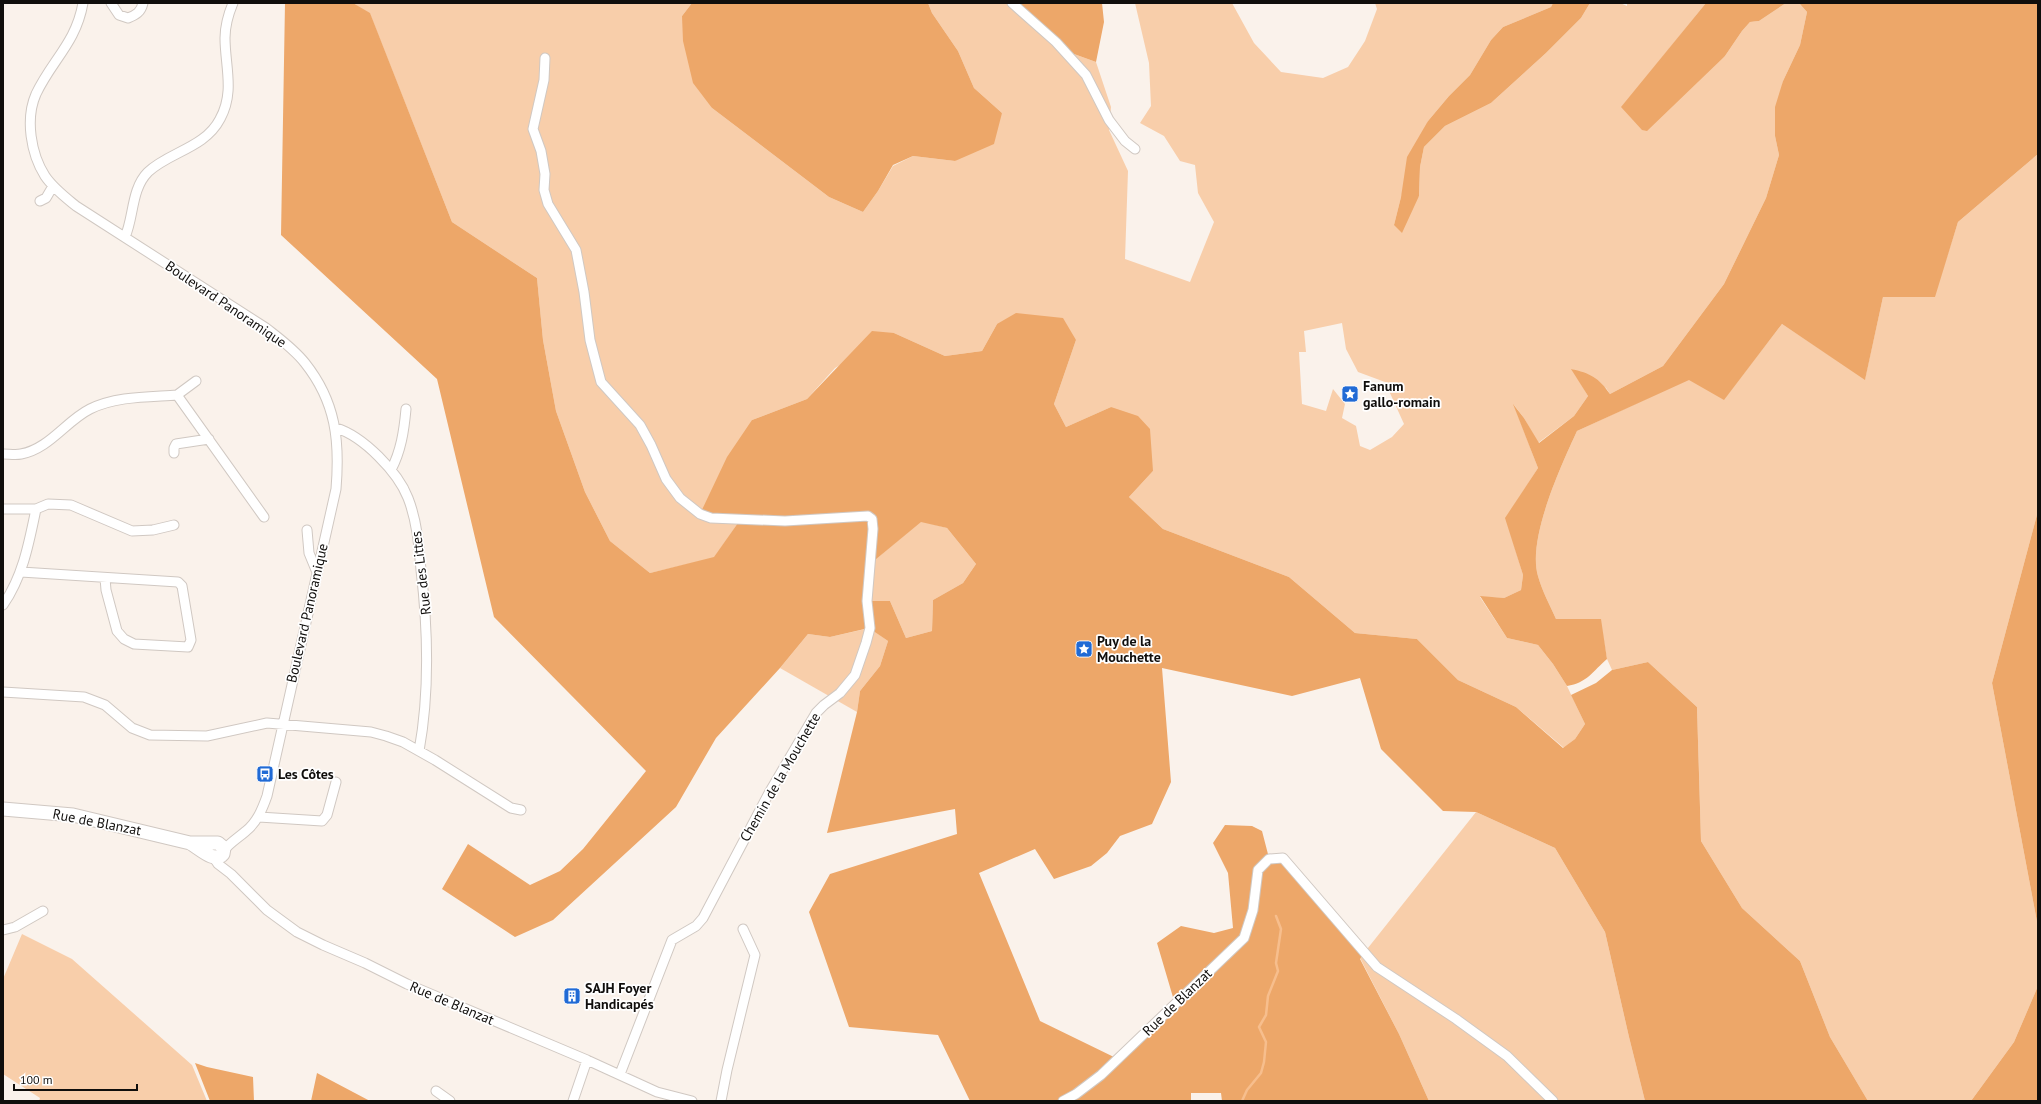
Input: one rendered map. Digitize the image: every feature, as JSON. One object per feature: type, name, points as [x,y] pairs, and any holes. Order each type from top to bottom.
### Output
[{"type":"street","name":"Boulevard Panoramique","points":[[83,3],[72,38],[52,67],[36,96],[31,117],[31,139],[37,162],[53,186],[76,206],[266,328],[290,348],[305,363],[320,387],[336,428],[338,468],[336,489],[316,570],[267,796],[259,817]]},
{"type":"street","points":[[111,3],[120,15],[128,18],[136,15],[142,8],[143,3]]},
{"type":"street","points":[[125,237],[136,194],[148,172],[203,139],[214,128],[220,118],[226,104],[229,86],[225,38],[227,19],[233,3]]},
{"type":"street","points":[[1012,3],[1056,42],[1086,75],[1109,120],[1125,141],[1135,149]]},
{"type":"street","name":"Chemin de la Mouchette","points":[[545,58],[544,80],[533,129],[541,151],[545,174],[544,190],[548,204],[576,250],[584,292],[590,340],[601,382],[640,425],[651,445],[666,479],[688,505],[700,514],[711,518],[785,521],[868,516],[872,519],[873,529],[867,601],[870,628],[855,675],[840,693],[816,713],[769,793],[703,918],[696,926],[672,940],[620,1074]]},
{"type":"street","points":[[40,201],[46,198],[53,186]]},
{"type":"street","points":[[3,454],[21,454],[39,448],[89,409],[121,400],[177,395],[196,381]]},
{"type":"street","points":[[177,395],[264,518]]},
{"type":"street","points":[[391,470],[398,458],[404,432],[406,409]]},
{"type":"street","name":"Rue des Littes","points":[[336,428],[348,432],[374,453],[391,470],[408,497],[417,531],[425,598],[428,642],[423,732],[420,751]]},
{"type":"street","points":[[174,453],[176,444],[209,439]]},
{"type":"street","points":[[3,509],[36,509],[48,504],[72,505],[132,532],[153,530],[174,525]]},
{"type":"street","points":[[3,605],[13,590],[21,572],[30,541],[36,509]]},
{"type":"street","points":[[307,530],[309,552],[316,570]]},
{"type":"street","points":[[21,572],[178,582],[182,586],[191,640],[188,647],[134,644],[124,639],[117,631],[106,590],[105,578]]},
{"type":"street","points":[[3,692],[84,697],[105,705],[132,728],[150,735],[207,736],[267,724],[371,732],[403,742],[511,808],[521,810]]},
{"type":"street","points":[[217,851],[250,828],[259,817],[322,821],[327,815],[336,782]]},
{"type":"street","name":"Rue de Blanzat","points":[[3,809],[73,815],[190,843],[217,851],[218,864],[231,874],[267,910],[296,932],[323,946],[365,962],[407,984],[620,1074],[658,1092],[692,1101]]},
{"type":"street","name":"Rue de Blanzat","points":[[1063,1101],[1076,1094],[1101,1075],[1244,938],[1253,910],[1258,870],[1269,858],[1283,858],[1377,968],[1456,1019],[1507,1056],[1553,1101]]},
{"type":"street","points":[[3,930],[15,927],[43,911]]},
{"type":"street","points":[[721,1101],[755,955],[743,929]]},
{"type":"street","points":[[573,1101],[587,1060]]},
{"type":"street","points":[[436,1091],[450,1101]]},
{"type":"shaded area","points":[[285,3],[353,3],[370,13],[452,222],[537,278],[543,340],[556,411],[585,492],[610,541],[650,573],[714,557],[740,520],[700,514],[727,457],[752,420],[807,399],[872,331],[894,333],[945,356],[982,351],[997,324],[1016,313],[1063,318],[1076,340],[1054,404],[1066,427],[1111,407],[1138,416],[1150,429],[1153,471],[1129,497],[1163,529],[1289,577],[1355,633],[1417,639],[1458,680],[1516,707],[1563,748],[1575,739],[1585,724],[1571,695],[1596,683],[1612,670],[1648,662],[1697,707],[1701,841],[1742,908],[1800,961],[1830,1037],[1868,1101],[1645,1101],[1605,932],[1555,848],[1476,812],[1443,811],[1381,749],[1360,678],[1292,696],[1162,668],[1171,782],[1152,824],[1120,836],[1107,853],[1091,866],[1054,879],[1035,849],[979,873],[1040,1021],[1118,1059],[1175,1004],[1157,943],[1181,926],[1214,933],[1233,928],[1228,873],[1213,843],[1225,825],[1252,826],[1262,831],[1269,858],[1283,858],[1364,952],[1360,959],[1399,1034],[1429,1101],[1222,1101],[1221,1093],[1191,1093],[1191,1101],[970,1101],[938,1035],[849,1027],[809,912],[830,874],[957,834],[955,809],[827,833],[857,712],[860,691],[880,666],[888,641],[869,628],[830,637],[808,634],[780,668],[716,738],[676,807],[553,920],[515,937],[442,889],[468,844],[530,885],[560,871],[583,849],[646,771],[494,617],[437,379],[281,235]],"holes":[[[921,522],[947,528],[976,564],[963,583],[933,600],[932,631],[906,638],[890,601],[867,601],[869,565]]]},
{"type":"shaded area","points":[[353,3],[692,3],[682,16],[712,108],[829,197],[863,212],[893,166],[913,156],[955,161],[1002,113],[974,88],[958,51],[932,13],[928,3],[1018,3],[1074,54],[1096,62],[1111,107],[1109,130],[1128,171],[1125,259],[1190,282],[1214,222],[1198,193],[1195,165],[1180,161],[1164,136],[1140,123],[1151,106],[1149,63],[1135,3],[1232,3],[1254,43],[1281,72],[1323,78],[1348,67],[1365,41],[1377,9],[1375,3],[1553,3],[1551,7],[1503,27],[1491,40],[1470,75],[1449,96],[1428,121],[1401,197],[1394,225],[1419,196],[1420,167],[1424,147],[1445,126],[1491,103],[1546,53],[1581,18],[1590,3],[1620,3],[1627,6],[1627,3],[1706,3],[1622,107],[1725,56],[1750,22],[1759,21],[1786,3],[1799,3],[1807,12],[1800,45],[1783,81],[1775,136],[1779,155],[1766,198],[1724,284],[1663,366],[1610,394],[1606,388],[1572,369],[1588,396],[1574,416],[1538,443],[1524,418],[1514,405],[1538,468],[1506,518],[1523,575],[1521,590],[1504,598],[1480,597],[1507,638],[1538,645],[1553,664],[1567,686],[1585,724],[1575,739],[1564,748],[1516,707],[1458,680],[1417,639],[1355,633],[1289,577],[1163,529],[1129,497],[1153,471],[1111,407],[1066,427],[1054,404],[1076,340],[997,324],[982,351],[945,356],[894,333],[835,368],[807,399],[752,420],[740,520],[714,558],[650,573],[610,541],[585,492],[556,411],[543,340],[537,278],[452,222],[370,14]],"holes":[[[1342,323],[1346,349],[1358,372],[1385,382],[1404,424],[1392,437],[1370,450],[1360,446],[1356,426],[1342,418],[1345,404],[1333,389],[1326,411],[1302,404],[1299,352],[1306,352],[1304,331]]]},
{"type":"shaded area","points":[[692,3],[928,3],[932,13],[958,51],[974,88],[1002,113],[994,144],[955,161],[913,156],[893,165],[878,191],[863,212],[829,197],[712,108],[693,83],[683,41],[682,16]]},
{"type":"shaded area","points":[[1018,3],[1102,3],[1104,22],[1096,62],[1074,54]]},
{"type":"shaded area","points":[[1553,3],[1590,3],[1581,18],[1546,53],[1491,103],[1445,126],[1424,147],[1420,167],[1419,196],[1402,233],[1394,225],[1401,197],[1407,157],[1428,121],[1449,96],[1470,75],[1491,40],[1503,27],[1551,7]]},
{"type":"shaded area","points":[[1706,3],[1786,3],[1759,21],[1750,22],[1725,56],[1647,131],[1642,130],[1621,107]]},
{"type":"shaded area","points":[[1799,3],[2038,3],[2038,154],[1958,222],[1935,297],[1883,297],[1865,380],[1782,324],[1724,400],[1689,380],[1577,431],[1547,503],[1537,543],[1536,561],[1540,582],[1556,619],[1601,619],[1607,659],[1585,679],[1567,686],[1553,664],[1538,645],[1507,638],[1480,596],[1504,598],[1521,590],[1523,575],[1505,518],[1538,468],[1513,404],[1524,418],[1539,443],[1574,416],[1588,396],[1571,369],[1584,372],[1594,377],[1610,394],[1663,366],[1724,284],[1766,198],[1779,155],[1775,136],[1775,107],[1783,81],[1800,45],[1807,12]]},
{"type":"shaded area","points":[[2038,154],[2038,511],[1992,683],[2038,927],[2038,986],[2014,1042],[1971,1101],[1868,1101],[1830,1037],[1800,961],[1742,908],[1701,841],[1697,707],[1648,662],[1612,670],[1607,659],[1600,619],[1556,619],[1538,576],[1536,561],[1537,543],[1547,503],[1577,431],[1689,379],[1724,399],[1782,324],[1865,379],[1883,297],[1934,297],[1958,222]]},
{"type":"shaded area","points":[[2038,511],[2038,927],[1992,683]]},
{"type":"shaded area","points":[[921,521],[947,528],[976,564],[963,583],[933,600],[932,631],[906,638],[890,601],[867,601],[869,565]]},
{"type":"shaded area","points":[[870,628],[888,641],[880,666],[860,691],[857,712],[780,668],[808,634],[830,637]]},
{"type":"shaded area","points":[[1476,812],[1555,848],[1605,932],[1645,1101],[1429,1101],[1399,1034],[1360,958]]},
{"type":"shaded area","points":[[22,934],[72,959],[192,1065],[207,1101],[39,1101],[40,1098],[3,1074],[3,979]]},
{"type":"shaded area","points":[[2038,986],[2038,1101],[1971,1101],[2014,1042]]},
{"type":"shaded area","points":[[195,1063],[253,1077],[254,1101],[210,1101]]},
{"type":"shaded area","points":[[317,1073],[370,1101],[311,1101]]},
{"type":"waterway","points":[[1242,1101],[1247,1090],[1261,1073],[1264,1062],[1266,1042],[1259,1027],[1266,1015],[1268,996],[1278,971],[1276,963],[1281,929],[1276,916]]},
{"type":"place","name":"Fanum gallo-romain","points":[[1350,394]]},
{"type":"place","name":"Puy de la Mouchette","points":[[1084,649]]},
{"type":"place","name":"Les Côtes","points":[[265,774]]},
{"type":"place","name":"SAJH Foyer Handicapés","points":[[572,996]]}]
